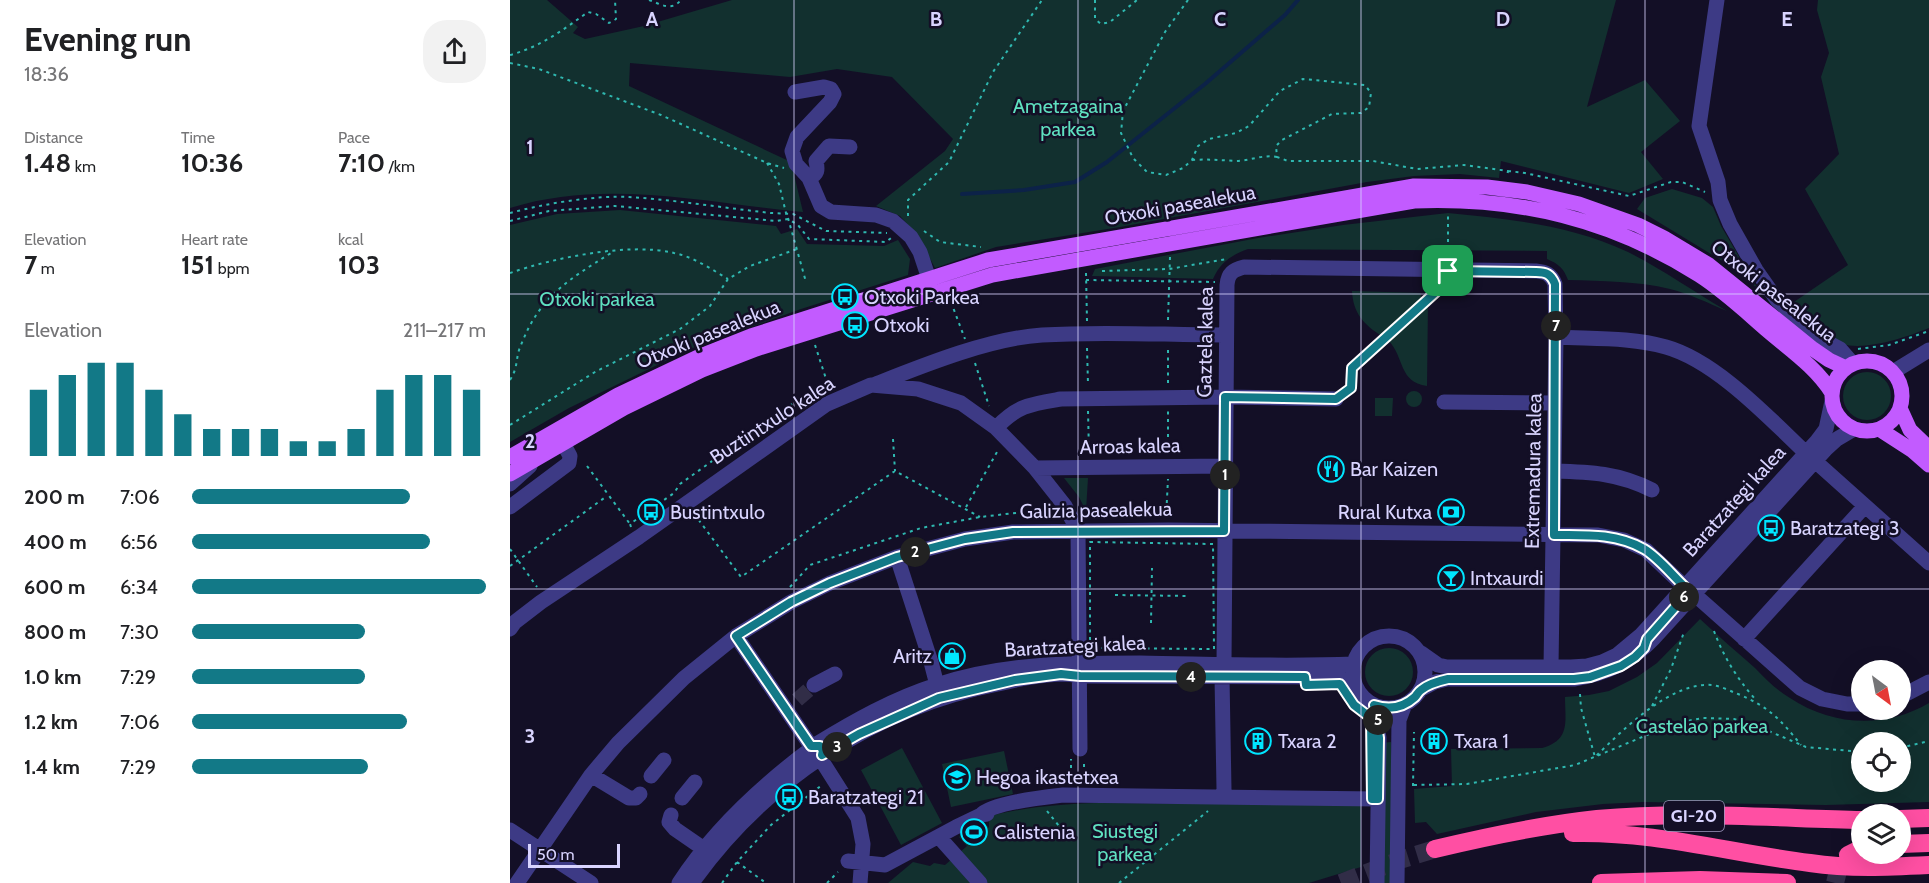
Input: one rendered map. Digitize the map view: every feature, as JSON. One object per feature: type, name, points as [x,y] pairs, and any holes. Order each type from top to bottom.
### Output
[{"type":"highway","name":"GI-20","points":[[1436,849],[1526,829],[1599,819],[1695,816],[1851,820]]},
{"type":"highway","points":[[1911,819],[1929,818]]},
{"type":"highway","points":[[1526,829],[1559,833],[1600,832],[1643,835],[1812,864],[1857,867],[1929,865]]},
{"type":"highway","points":[[1911,844],[1929,843]]},
{"type":"highway","points":[[1601,883],[1787,883]]},
{"type":"main road","name":"Otxoki pasealekua","points":[[510,457],[618,395],[698,357],[751,336],[988,261],[1386,190],[1448,185],[1527,192],[1579,204],[1630,222],[1664,238],[1709,265],[1813,350],[1829,360],[1849,366]]},
{"type":"main road","name":"Otxoki pasealekua","points":[[510,474],[633,404],[702,370],[756,350],[992,275],[1387,204],[1424,200],[1478,201],[1525,206],[1575,218],[1632,239],[1680,264],[1725,294],[1820,375],[1832,397]]},
{"type":"main road","points":[[1872,361],[1893,372],[1901,387],[1902,400],[1900,408],[1888,424],[1868,431],[1854,429],[1841,419],[1832,397],[1839,375],[1849,366],[1872,361]]},
{"type":"main road","points":[[1900,408],[1910,430],[1929,448]]},
{"type":"main road","points":[[1879,429],[1929,465]]},
{"type":"street","points":[[1717,0],[1699,126],[1718,182],[1720,200],[1756,270],[1778,300],[1819,338],[1840,349],[1849,366]]},
{"type":"street","points":[[795,92],[824,87],[831,89],[834,94],[830,102],[797,137],[792,151],[796,164],[805,173],[821,207],[831,212],[876,215],[903,225],[920,252],[929,279]]},
{"type":"street","points":[[805,173],[815,176],[818,170],[816,160],[829,146],[850,147]]},
{"type":"street","name":"Gaztela kalea","points":[[1223,793],[1225,334],[1228,277],[1234,270],[1244,267],[1545,272],[1551,276]]},
{"type":"street","name":"Extremadura kalea","points":[[1551,276],[1555,284],[1556,338],[1551,668]]},
{"type":"street","points":[[871,385],[998,343],[1041,335],[1225,334]]},
{"type":"street","points":[[1556,338],[1633,340],[1676,350],[1700,363],[1746,397],[1929,563]]},
{"type":"street","points":[[1893,372],[1929,350]]},
{"type":"street","name":"Buztintxulo kalea","points":[[510,629],[515,622],[541,602],[692,500],[827,404],[871,385],[918,389],[961,403],[1000,424],[1065,506],[1078,531]]},
{"type":"street","points":[[1000,424],[1011,413],[1035,403],[1061,399],[1225,397],[1336,399]]},
{"type":"street","name":"Baratzategi kalea","points":[[1421,653],[1438,665],[1447,667],[1587,666],[1617,655],[1689,590],[1810,457],[1826,429],[1832,397]]},
{"type":"street","points":[[1444,402],[1555,403]]},
{"type":"street","name":"Baratzategi kalea","points":[[1810,457],[1854,429]]},
{"type":"street","points":[[510,507],[569,463],[570,456],[563,443]]},
{"type":"street","name":"Otxoki pasealekua","points":[[510,484],[541,456]]},
{"type":"street","name":"Arroas kalea","points":[[1035,468],[1225,466]]},
{"type":"street","points":[[1554,471],[1593,472],[1623,477],[1652,490]]},
{"type":"street","points":[[1744,639],[1865,506]]},
{"type":"street","points":[[1078,531],[1079,753]]},
{"type":"street","name":"Galizia pasealekua","points":[[517,883],[591,774],[649,711],[684,678],[736,636],[791,602],[830,583],[897,557],[965,539],[1013,532],[1224,531],[1598,535],[1624,540],[1646,550],[1800,688],[1822,699],[1851,704]]},
{"type":"street","points":[[897,557],[937,685],[933,694],[899,708],[898,714]]},
{"type":"street","points":[[1397,883],[1399,720],[1405,704],[1420,690],[1448,679],[1574,679],[1590,677],[1621,666],[1644,648],[1647,639],[1689,590]]},
{"type":"street","points":[[1405,704],[1388,708],[1374,705],[1358,692],[1353,677],[1353,664],[1363,646],[1382,636],[1392,635],[1406,639],[1421,653],[1425,669],[1420,690]]},
{"type":"street","points":[[736,636],[791,704],[816,752],[858,818],[863,844],[855,862],[860,883]]},
{"type":"street","name":"Baratzategi kalea","points":[[692,883],[744,821],[816,752],[854,721],[894,701],[937,685],[1018,667],[1080,670],[1223,670],[1353,664]]},
{"type":"street","name":"Baratzategi kalea","points":[[679,883],[704,849],[737,812],[777,775],[816,752],[898,714],[939,698],[980,687],[1080,670]]},
{"type":"street","name":"Baratzategi kalea","points":[[1223,670],[1337,677],[1347,681],[1358,692]]},
{"type":"street","points":[[814,685],[835,674]]},
{"type":"street","points":[[1911,691],[1929,682]]},
{"type":"street","points":[[1374,705],[1379,738],[1377,883]]},
{"type":"street","points":[[651,776],[664,760]]},
{"type":"street","points":[[591,774],[629,798],[636,798],[640,794]]},
{"type":"street","points":[[682,798],[695,782]]},
{"type":"street","points":[[855,862],[885,865],[984,815],[985,810],[1017,802],[1063,795],[1223,793],[1378,799]]},
{"type":"street","points":[[671,815],[669,822],[675,829],[704,849]]},
{"type":"street","points":[[510,830],[591,883]]},
{"type":"street","points":[[939,837],[980,883]]},
{"type":"path","points":[[510,55],[525,51],[550,38],[588,12],[596,14],[609,23],[613,22],[616,19],[615,0]]},
{"type":"path","points":[[649,0],[669,8],[681,0]]},
{"type":"path","points":[[510,220],[549,211],[615,206],[777,221],[788,219],[798,225],[809,239],[886,242],[903,225],[908,200],[949,162],[993,72],[1042,0]]},
{"type":"path","points":[[1095,0],[1095,19],[1101,24],[1110,22],[1137,0]]},
{"type":"path","points":[[1188,0],[1165,32],[1123,111],[1121,133],[1133,158],[1147,172],[1166,176],[1183,168],[1192,160],[1198,146],[1209,139],[1236,133],[1249,126],[1280,91],[1303,79],[1365,85],[1371,93],[1369,107],[1361,113],[1332,114],[1282,140],[1276,147],[1277,157]]},
{"type":"path","points":[[510,63],[539,69],[661,115],[767,163],[805,173]]},
{"type":"path","points":[[1192,160],[1211,158],[1235,161],[1271,156],[1288,161],[1373,161],[1417,169],[1464,165],[1525,173],[1629,196],[1671,182],[1682,182],[1720,200]]},
{"type":"path","points":[[767,163],[779,184],[806,282]]},
{"type":"path","points":[[1506,180],[1508,171]]},
{"type":"path","points":[[510,213],[574,201],[627,197],[793,214],[826,231],[885,234],[903,225]]},
{"type":"path","points":[[1336,399],[1351,388],[1352,368],[1448,281],[1448,209]]},
{"type":"path","points":[[903,225],[940,242],[985,248],[988,261]]},
{"type":"path","points":[[510,425],[595,372],[680,329],[710,306],[728,279],[750,266],[797,249]]},
{"type":"path","points":[[510,273],[613,251],[646,250],[674,253],[701,263],[728,279]]},
{"type":"path","points":[[510,380],[517,369],[520,346],[544,301],[571,278],[613,251]]},
{"type":"path","points":[[1227,264],[1233,260]]},
{"type":"path","points":[[1080,454],[1089,453],[1085,267]]},
{"type":"path","points":[[1086,280],[1216,282],[1219,275]]},
{"type":"path","points":[[949,297],[966,340],[968,352],[976,364],[989,407],[1000,424]]},
{"type":"path","points":[[1840,349],[1864,349],[1889,345],[1929,331]]},
{"type":"path","points":[[814,339],[830,388]]},
{"type":"path","points":[[893,439],[895,471]]},
{"type":"path","points":[[966,508],[997,452]]},
{"type":"path","points":[[586,466],[630,524]]},
{"type":"path","points":[[680,484],[692,500],[698,519],[741,577],[895,471]]},
{"type":"path","points":[[895,471],[980,516]]},
{"type":"path","points":[[510,566],[607,496]]},
{"type":"path","points":[[996,515],[1042,510]]},
{"type":"path","points":[[1090,542],[1213,544],[1214,648],[1151,647],[1090,648],[1090,542]]},
{"type":"path","points":[[510,549],[541,592]]},
{"type":"path","points":[[1151,623],[1152,568]]},
{"type":"path","points":[[1115,595],[1188,596]]},
{"type":"path","points":[[1714,629],[1719,646],[1743,684],[1801,745]]},
{"type":"path","points":[[1651,708],[1671,669],[1684,632]]},
{"type":"path","points":[[1595,757],[1658,702],[1685,688],[1715,685],[1758,702]]},
{"type":"path","points":[[1580,694],[1581,708],[1595,757]]},
{"type":"path","points":[[1414,785],[1484,782],[1575,765],[1676,723],[1703,718],[1734,719],[1801,745],[1851,751]]},
{"type":"path","points":[[1911,745],[1929,741]]},
{"type":"path","points":[[1071,788],[1079,753]]},
{"type":"path","points":[[1079,753],[1084,788]]},
{"type":"path","points":[[722,883],[737,862],[771,825],[832,777]]},
{"type":"path","points":[[1119,883],[1222,801],[1223,793]]},
{"type":"path","points":[[1043,807],[1059,826],[1052,833]]},
{"type":"path","points":[[737,862],[766,883]]},
{"type":"path","points":[[827,883],[855,862]]},
{"type":"green space","name":"Ametzagaina parkea","points":[[510,0],[547,0],[578,27],[573,33],[585,39],[644,26],[732,0],[1616,0],[1587,107],[1645,80],[1680,121],[1641,152],[1663,179],[1629,193],[1501,161],[1499,178],[1460,174],[1414,176],[1367,182],[996,247],[935,268],[918,236],[900,216],[876,206],[945,151],[953,139],[892,77],[837,69],[790,77],[630,63],[629,86],[791,162],[803,212],[656,195],[619,194],[546,199],[510,208]]},
{"type":"green space","points":[[1818,0],[1929,0],[1929,328],[1898,339],[1863,346],[1842,344],[1828,338],[1791,304],[1848,265],[1805,189],[1839,154],[1821,77],[1829,53],[1817,10]]},
{"type":"green space","points":[[1672,189],[1702,198],[1713,207],[1721,226],[1758,289],[1729,265],[1637,209],[1645,198]]},
{"type":"green space","name":"Otxoki parkea","points":[[620,210],[776,226],[781,234],[797,229],[807,244],[884,246],[898,240],[910,259],[908,275],[801,309],[690,349],[569,408],[510,442],[510,225],[557,214]]},
{"type":"green space","points":[[1448,213],[1540,225],[1585,235],[1628,252],[1727,311],[1685,293],[1658,286],[1568,280],[1560,267],[1547,259],[1547,251],[1248,249],[1227,260],[1213,279],[1092,276],[1095,269],[1258,238],[1343,225]]},
{"type":"green space","points":[[1352,291],[1421,293],[1421,299],[1382,336],[1370,327],[1357,312]]},
{"type":"green space","points":[[1428,302],[1427,386],[1411,380],[1388,340]]},
{"type":"green space","points":[[1862,372],[1872,372],[1884,379],[1891,391],[1891,401],[1884,413],[1872,420],[1862,420],[1847,409],[1843,401],[1843,391],[1854,376]]},
{"type":"green space","points":[[1414,391],[1422,399],[1414,407],[1406,399]]},
{"type":"green space","points":[[1375,398],[1393,398],[1392,416],[1375,416]]},
{"type":"green space","points":[[1064,478],[1088,478],[1086,511],[1079,497]]},
{"type":"green space","name":"Castelao parkea","points":[[1700,619],[1780,691],[1806,707],[1823,714],[1859,721],[1911,720],[1911,711],[1929,703],[1929,802],[1826,805],[1643,802],[1603,804],[1536,812],[1437,834],[1426,822],[1415,823],[1414,789],[1452,786],[1451,749],[1542,748],[1558,740],[1562,735],[1565,722],[1565,697],[1609,691],[1637,677],[1657,663]]},
{"type":"green space","points":[[1389,648],[1406,655],[1413,672],[1406,689],[1389,696],[1372,689],[1365,672],[1372,655]]},
{"type":"green space","points":[[1391,736],[1392,883],[1383,883],[1381,743],[1391,742]]},
{"type":"green space","points":[[902,748],[942,823],[901,845],[861,770]]},
{"type":"green space","points":[[1004,751],[1013,794],[951,807],[942,764]]},
{"type":"green space","name":"Siustegi parkea","points":[[1098,803],[1361,805],[1361,867],[1309,883],[888,883],[913,862],[930,866],[934,863],[945,865],[974,840],[967,846],[959,837],[981,819],[989,828],[989,816],[1044,806]]},
{"type":"waterway","points":[[962,194],[1024,190],[1075,182],[1107,162],[1205,84],[1285,15],[1298,0]]},
{"type":"tunnel","points":[[797,700],[814,685]]},
{"type":"tunnel","points":[[1341,883],[1435,849]]},
{"type":"tunnel","points":[[1835,883],[1839,867],[1848,855]]},
{"type":"place","name":"Otxoki Parkea","points":[[845,297]]},
{"type":"place","name":"Otxoki","points":[[855,325]]},
{"type":"place","name":"Bar Kaizen","points":[[1331,469]]},
{"type":"place","name":"Bustintxulo","points":[[651,512]]},
{"type":"place","name":"Rural Kutxa","points":[[1451,512]]},
{"type":"place","name":"Baratzategi 3","points":[[1771,528]]},
{"type":"place","name":"Intxaurdi","points":[[1451,578]]},
{"type":"place","name":"Aritz","points":[[952,656]]},
{"type":"place","name":"Txara 2","points":[[1258,741]]},
{"type":"place","name":"Txara 1","points":[[1434,741]]},
{"type":"place","name":"Hegoa ikastetxea","points":[[957,777]]},
{"type":"place","name":"Baratzategi 21","points":[[789,797]]},
{"type":"place","name":"Calistenia","points":[[974,832]]},
{"type":"route","points":[[1448,271],[1545,272],[1551,276],[1555,284],[1556,338],[1554,535],[1598,535],[1624,540],[1646,550],[1685,587],[1686,592],[1635,657],[1606,672],[1574,679],[1448,679],[1420,690],[1412,700],[1398,707],[1388,708],[1374,705],[1379,738],[1378,799],[1372,799],[1371,718],[1354,705],[1340,684],[1306,685],[1305,677],[1061,674],[1015,680],[939,698],[898,714],[822,755],[823,750],[820,746],[811,746],[736,636],[791,602],[830,583],[897,557],[965,539],[1013,532],[1224,531],[1225,397],[1336,399],[1351,388],[1352,368],[1448,281],[1448,271]]}]
